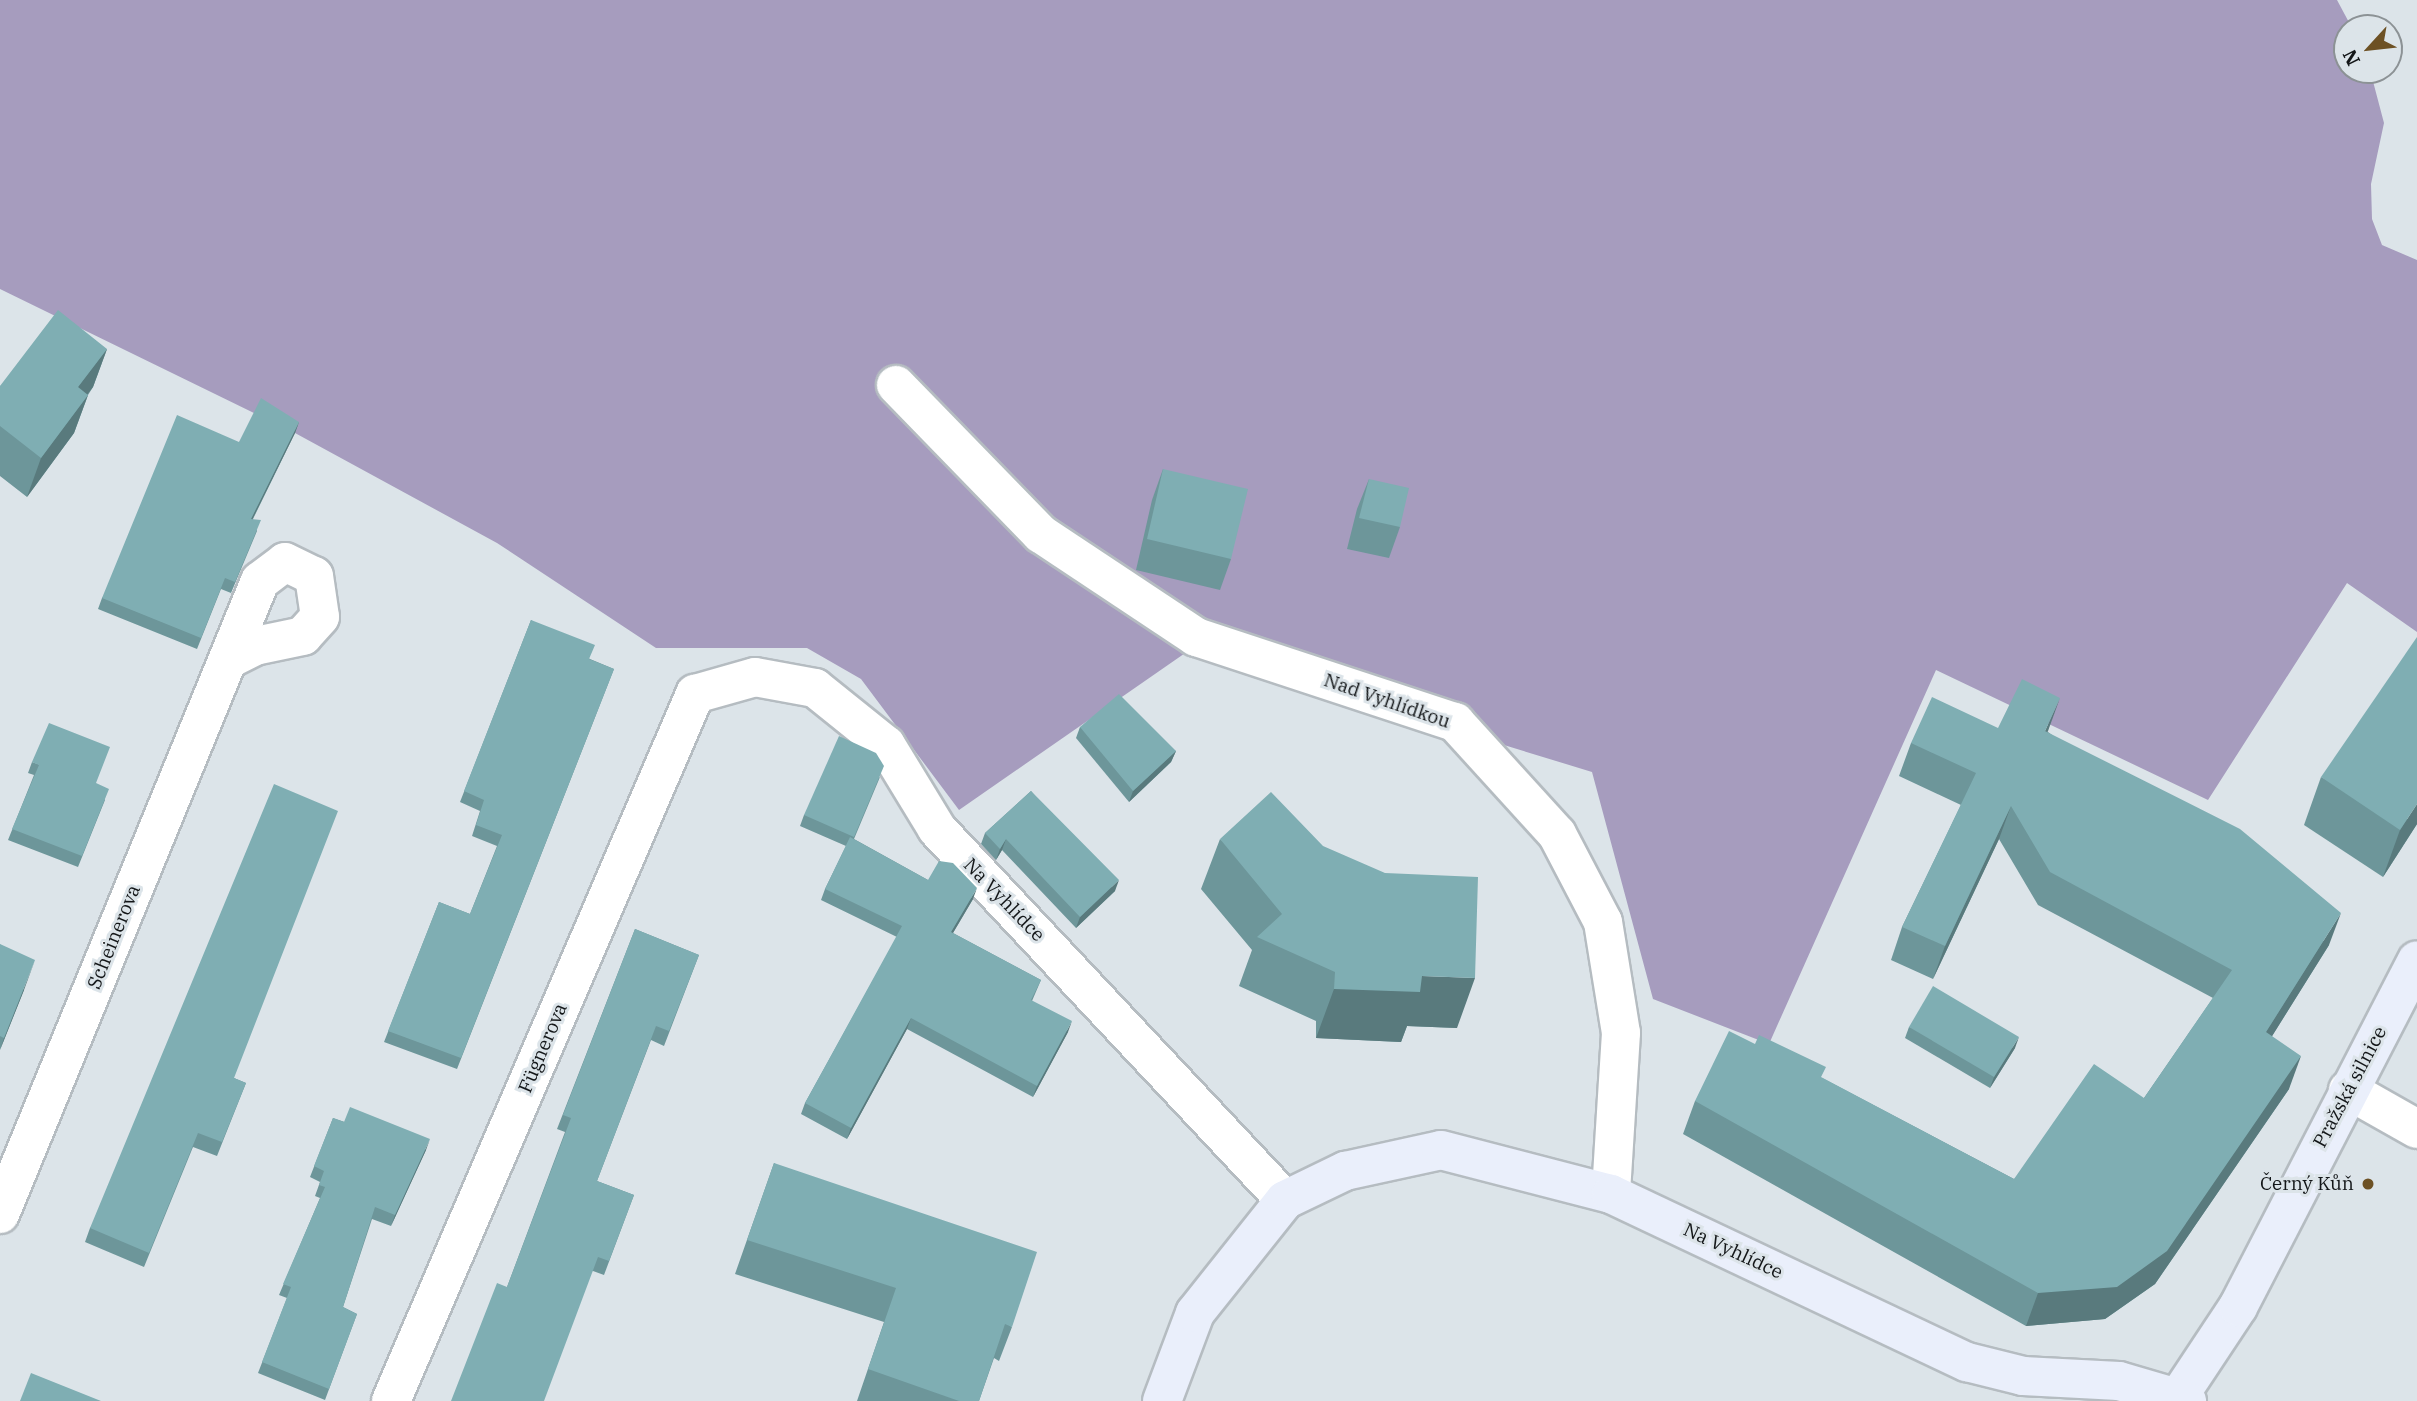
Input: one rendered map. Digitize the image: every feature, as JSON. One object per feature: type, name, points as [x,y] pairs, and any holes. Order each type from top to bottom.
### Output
[{"type":"street","name":"Nad Vyhlídkou","points":[[896,385],[1041,534],[1196,637],[1455,722],[1557,834],[1603,922],[1621,1032],[1611,1194]]},
{"type":"street","name":"Scheinerova","points":[[0,1214],[229,659]]},
{"type":"street","name":"Na Vyhlídce","points":[[695,694],[755,677],[815,688],[887,745],[937,829],[1285,1200]]},
{"type":"street","name":"Fügnerova","points":[[391,1401],[695,694]]},
{"type":"street","name":"Pražská silnice","points":[[2183,1398],[2238,1307],[2417,960]]},
{"type":"street","points":[[2348,1090],[2417,1129]]},
{"type":"street","name":"Na Vyhlídce","points":[[1162,1401],[1195,1313],[1285,1200],[1345,1171],[1441,1150],[1611,1194],[1967,1362],[2023,1376],[2119,1381],[2183,1398]]},
{"type":"shaded area","points":[[0,0],[2337,0],[2344,14],[2333,14],[2333,84],[2374,84],[2384,123],[2371,184],[2372,219],[2382,245],[2417,260],[2417,632],[2347,583],[2208,800],[1936,670],[1769,1044],[1653,999],[1592,772],[1191,649],[959,810],[861,679],[807,648],[656,648],[497,543],[295,433],[0,289]]},
{"type":"building","points":[[58,310],[107,349],[78,387],[88,395],[41,458],[0,426],[0,386]]},
{"type":"building","points":[[261,398],[299,422],[251,519],[261,520],[235,582],[225,578],[201,638],[102,598],[177,415],[239,442]]},
{"type":"building","points":[[1163,469],[1248,489],[1231,559],[1147,539]]},
{"type":"building","points":[[1369,479],[1409,488],[1400,527],[1359,518]]},
{"type":"building","points":[[531,620],[595,645],[589,659],[614,669],[461,1058],[388,1031],[439,902],[470,914],[502,835],[476,825],[484,800],[464,791]]},
{"type":"building","points":[[2417,637],[2417,804],[2400,830],[2321,777]]},
{"type":"building","points":[[2022,679],[2060,698],[2045,731],[2240,829],[2341,913],[2266,1032],[2301,1056],[2167,1251],[2117,1287],[2038,1293],[1695,1101],[1729,1031],[1755,1044],[1759,1035],[1826,1067],[1821,1077],[2014,1179],[2094,1064],[2144,1098],[2232,970],[2050,872],[2011,806],[1945,946],[1902,927],[1976,773],[1911,743],[1932,697],[1998,728]]},
{"type":"building","points":[[1119,694],[1176,751],[1133,791],[1080,727]]},
{"type":"building","points":[[49,723],[110,747],[96,783],[109,789],[82,856],[12,829],[39,765],[32,762]]},
{"type":"building","points":[[839,736],[876,753],[884,766],[854,837],[804,815]]},
{"type":"building","points":[[274,784],[338,811],[234,1078],[246,1083],[222,1142],[198,1133],[149,1253],[90,1228]]},
{"type":"building","points":[[1031,791],[1119,880],[1080,917],[1006,839],[1000,849],[985,833]]},
{"type":"building","points":[[1271,792],[1323,846],[1385,873],[1478,877],[1475,978],[1422,976],[1420,992],[1334,989],[1335,972],[1257,937],[1282,914],[1220,839]]},
{"type":"building","points":[[850,837],[928,880],[939,861],[953,863],[977,888],[951,932],[1041,980],[1031,1000],[1072,1021],[1037,1086],[911,1018],[851,1128],[805,1103],[902,926],[825,889]]},
{"type":"building","points":[[635,929],[699,955],[669,1031],[656,1026],[597,1181],[634,1195],[609,1261],[598,1257],[544,1401],[451,1401],[497,1283],[507,1287],[571,1118],[563,1115]]},
{"type":"building","points":[[0,944],[35,960],[4,1038],[0,1036]]},
{"type":"building","points":[[1933,986],[2019,1037],[1994,1077],[1909,1027]]},
{"type":"building","points":[[350,1107],[430,1139],[395,1215],[375,1207],[343,1307],[357,1314],[329,1389],[262,1362],[291,1287],[283,1284],[325,1187],[319,1185],[324,1171],[314,1166],[333,1118],[344,1122]]},
{"type":"building","points":[[774,1163],[1037,1252],[1012,1327],[1005,1324],[979,1401],[959,1401],[868,1369],[896,1288],[747,1240]]},
{"type":"building","points":[[31,1373],[101,1401],[20,1401]]},
{"type":"place","name":"Černý Kůň","points":[[2368,1184]]}]
